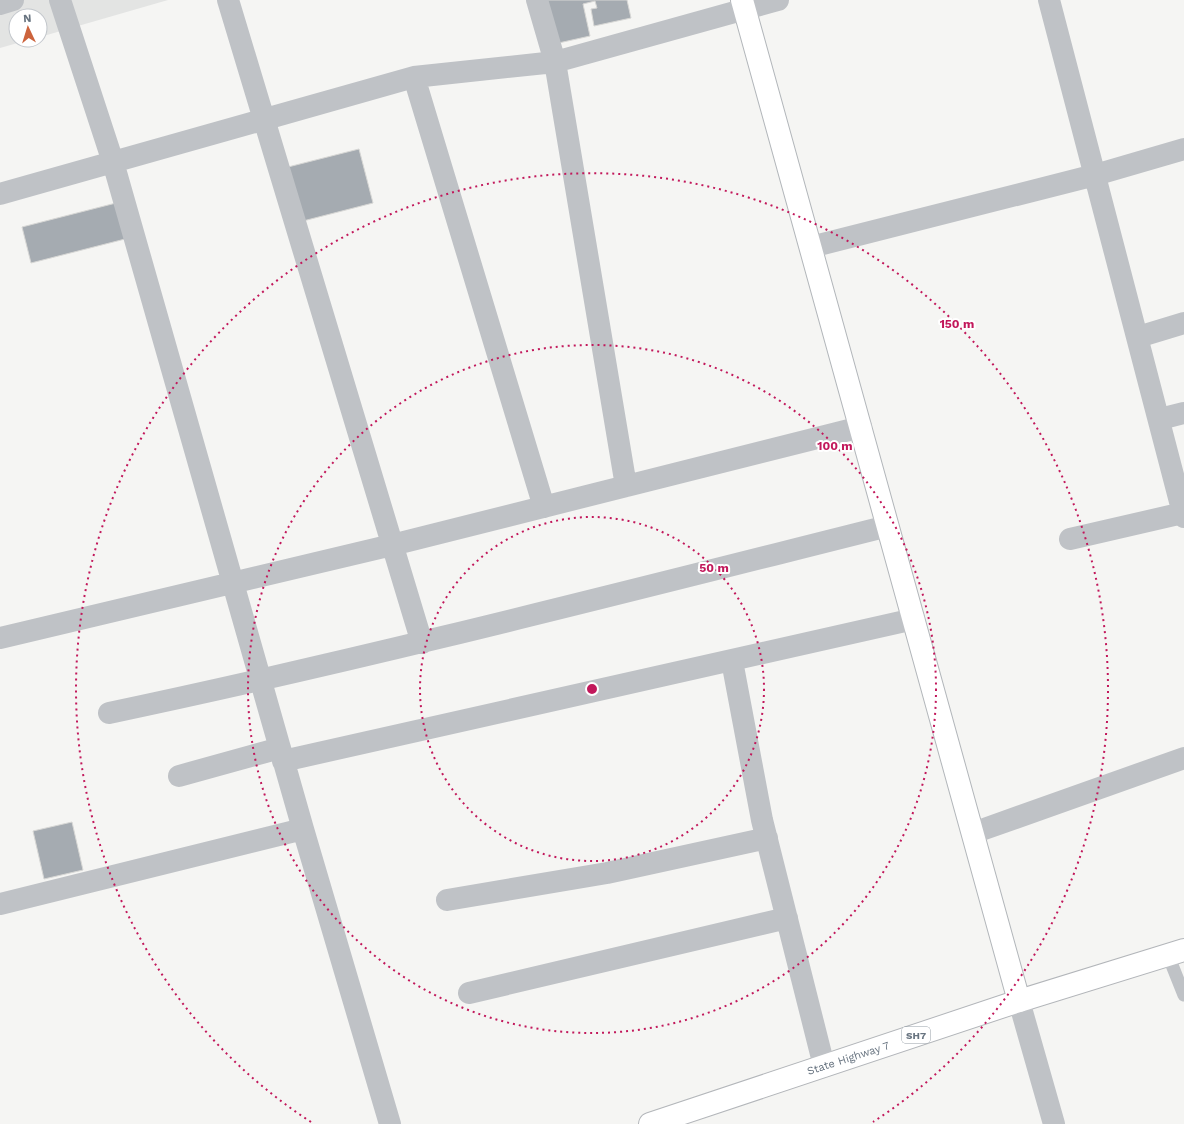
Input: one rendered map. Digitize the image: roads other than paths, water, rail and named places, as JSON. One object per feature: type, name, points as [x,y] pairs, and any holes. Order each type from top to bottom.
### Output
[{"type":"street","points":[[0,4],[14,0]]},
{"type":"street","points":[[60,0],[112,162],[260,681],[390,1124]]},
{"type":"street","points":[[228,0],[422,643]]},
{"type":"street","points":[[537,0],[554,62],[626,486]]},
{"type":"street","points":[[0,194],[414,78],[554,62],[743,5],[778,0]]},
{"type":"street","points":[[1049,0],[1183,507],[1070,539]]},
{"type":"street","points":[[743,5],[1054,1124]]},
{"type":"street","points":[[414,78],[544,507]]},
{"type":"street","points":[[811,247],[1095,175],[1184,149]]},
{"type":"street","points":[[1138,338],[1184,323]]},
{"type":"street","points":[[1160,420],[1184,413]]},
{"type":"street","points":[[0,638],[392,545],[860,427]]},
{"type":"street","points":[[109,714],[260,681],[422,643],[888,526]]},
{"type":"street","points":[[179,776],[732,661],[914,620]]},
{"type":"street","points":[[732,661],[767,838],[824,1066]]},
{"type":"street","points":[[973,833],[1184,758]]},
{"type":"street","points":[[0,904],[303,829]]},
{"type":"street","points":[[448,900],[607,872],[767,838]]},
{"type":"street","points":[[469,993],[787,918]]},
{"type":"street","name":"State Highway 7","points":[[650,1124],[1019,1000],[1176,953]]},
{"type":"lane","points":[[1176,953],[1184,995]]}]
